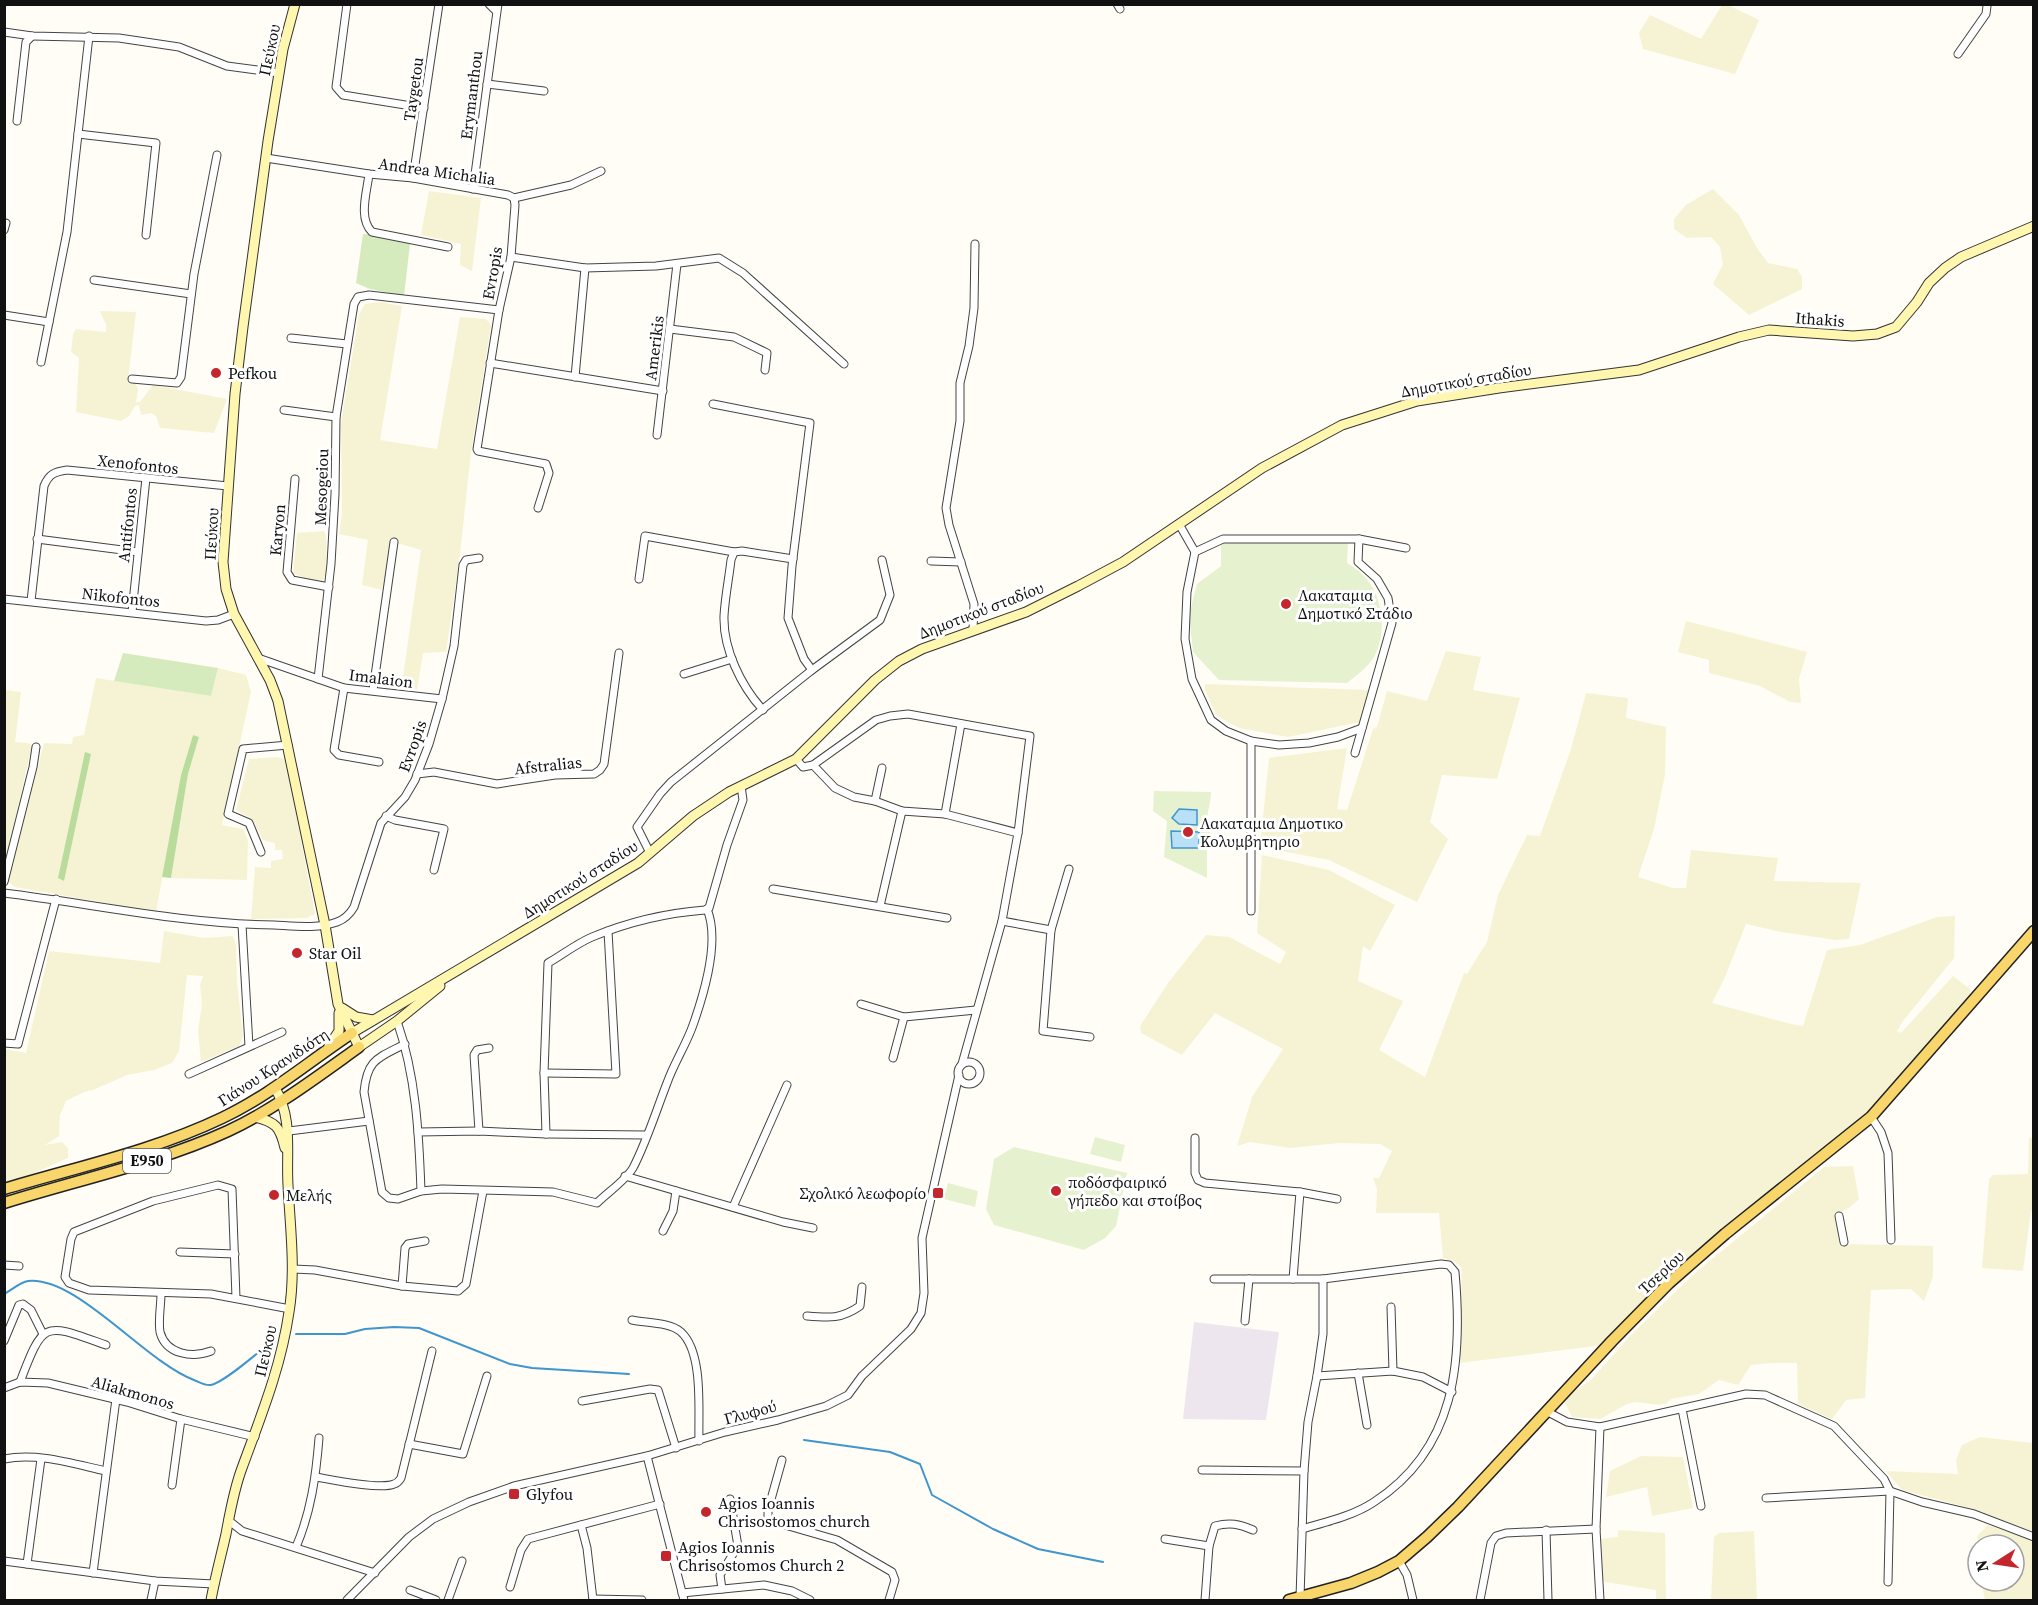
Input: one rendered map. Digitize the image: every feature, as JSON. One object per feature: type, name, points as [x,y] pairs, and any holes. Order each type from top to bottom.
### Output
[{"type":"main road","name":"Πεύκου","points":[[295,4],[279,73],[243,327],[223,562],[226,589],[234,614],[270,680],[278,701],[325,925],[338,1004],[359,1047]]},
{"type":"main road","name":"Ithakis","points":[[1571,378],[1639,370],[1738,337],[1769,330],[1853,336],[1877,334],[1896,327],[1917,302],[1929,283],[1945,268],[1961,257],[2034,226]]},
{"type":"main road","name":"Δημοτικού σταδίου","points":[[453,974],[638,863],[693,816],[741,786],[796,759],[875,680],[899,661],[922,649],[1026,612],[1078,586],[1123,562],[1262,468],[1342,425],[1417,401],[1571,378]]},
{"type":"main road","name":"Τσερίου","points":[[1295,1599],[1351,1583],[1399,1561],[1458,1507],[1670,1283],[1725,1234],[1871,1117],[2034,931]]},
{"type":"main road","points":[[352,1033],[453,974]]},
{"type":"main road","points":[[359,1047],[397,1022],[453,974]]},
{"type":"main road","points":[[338,1004],[356,1017],[373,1020]]},
{"type":"main road","points":[[325,1050],[335,1040],[339,1031],[338,1004]]},
{"type":"main road","name":"Γιάνου Κρανιδιότη","points":[[4,1189],[178,1137],[222,1118],[275,1088],[325,1050],[352,1033]]},
{"type":"main road","name":"Γιάνου Κρανιδιότη","points":[[4,1203],[188,1148],[255,1117],[282,1101],[359,1047]]},
{"type":"main road","points":[[275,1088],[282,1101]]},
{"type":"main road","name":"Πεύκου","points":[[211,1600],[242,1468],[271,1391],[290,1309],[293,1269],[287,1159],[289,1131],[282,1101]]},
{"type":"main road","points":[[255,1117],[275,1124],[281,1132],[287,1159]]},
{"type":"street","points":[[347,4],[336,87],[343,95],[424,108]]},
{"type":"street","name":"Taygetou","points":[[413,178],[439,4]]},
{"type":"street","points":[[489,4],[497,8]]},
{"type":"street","points":[[1958,54],[1986,14],[1988,6],[1986,4]]},
{"type":"street","name":"Erymanthou","points":[[473,189],[497,8]]},
{"type":"street","points":[[4,32],[32,36],[119,38],[179,47],[227,66],[279,73]]},
{"type":"street","points":[[17,121],[26,42],[32,36]]},
{"type":"street","points":[[41,362],[67,232],[89,36]]},
{"type":"street","points":[[487,84],[543,91]]},
{"type":"street","points":[[78,134],[156,143],[146,235]]},
{"type":"street","points":[[132,379],[177,383],[181,376],[191,294],[217,155]]},
{"type":"street","name":"Andrea Michalia","points":[[266,158],[369,174],[413,178],[514,198],[571,185],[601,171]]},
{"type":"street","points":[[369,174],[364,217],[366,225],[372,232],[448,247]]},
{"type":"street","name":"Evropis","points":[[514,198],[511,257],[499,310],[477,449],[478,452],[546,464],[549,473],[538,508]]},
{"type":"street","points":[[973,630],[974,604],[949,525],[946,508],[960,421],[960,384],[969,346],[974,308],[975,244]]},
{"type":"street","points":[[511,257],[585,268],[656,266],[720,258],[743,273],[844,364]]},
{"type":"street","name":"Amerikis","points":[[657,435],[677,264]]},
{"type":"street","points":[[575,377],[585,268]]},
{"type":"street","points":[[94,280],[191,294]]},
{"type":"street","name":"Mesogeiou","points":[[318,679],[329,587],[335,494],[336,417],[354,304],[358,297],[369,296],[499,310]]},
{"type":"street","points":[[4,315],[49,322]]},
{"type":"street","points":[[670,329],[734,337],[767,352],[765,370]]},
{"type":"street","points":[[291,338],[347,344]]},
{"type":"street","points":[[490,363],[663,391]]},
{"type":"street","points":[[712,404],[810,423],[788,618],[804,659],[812,670]]},
{"type":"street","points":[[284,410],[336,417]]},
{"type":"street","name":"Xenofontos","points":[[37,539],[44,486],[48,476],[54,472],[67,470],[228,486]]},
{"type":"street","name":"Antifontos","points":[[132,612],[146,478]]},
{"type":"street","name":"Karyon","points":[[295,478],[287,572],[292,580],[329,587]]},
{"type":"street","points":[[1179,524],[1194,552],[1187,592],[1185,639],[1192,679],[1212,720],[1226,732],[1251,741],[1279,745],[1309,743],[1338,737],[1362,728]]},
{"type":"street","points":[[639,579],[645,536],[734,552],[742,551],[793,558]]},
{"type":"street","points":[[31,601],[37,539],[138,552]]},
{"type":"street","points":[[1194,552],[1223,539],[1359,539],[1406,548]]},
{"type":"street","points":[[1355,753],[1392,623],[1388,598],[1377,579],[1358,562],[1359,539]]},
{"type":"street","points":[[373,690],[394,542]]},
{"type":"street","points":[[734,552],[724,617],[732,659],[753,699],[763,710]]},
{"type":"street","name":"Evropis","points":[[325,925],[338,922],[350,914],[381,823],[405,797],[417,774],[429,744],[454,646],[463,566],[466,560],[478,558]]},
{"type":"street","points":[[650,853],[637,827],[671,782],[812,670],[880,620],[890,595],[882,560]]},
{"type":"street","points":[[931,561],[961,562]]},
{"type":"street","name":"Nikofontos","points":[[4,599],[206,621],[218,621],[234,614]]},
{"type":"street","name":"Afstralias","points":[[417,774],[434,772],[497,784],[555,775],[594,774],[600,771],[604,764],[619,653]]},
{"type":"street","name":"Imalaion","points":[[258,658],[344,688],[442,699]]},
{"type":"street","points":[[684,674],[732,659]]},
{"type":"street","points":[[344,688],[334,750],[339,755],[379,762]]},
{"type":"street","points":[[796,759],[803,767],[813,765],[876,720],[908,714],[1030,736],[1018,833],[1002,921],[958,1075],[961,1080],[971,1084],[979,1077],[978,1066],[968,1062],[962,1064]]},
{"type":"street","points":[[945,814],[961,724]]},
{"type":"street","points":[[1251,741],[1251,910]]},
{"type":"street","points":[[261,852],[249,823],[228,814],[243,749],[288,745]]},
{"type":"street","points":[[4,882],[36,747]]},
{"type":"street","points":[[813,765],[835,788],[843,793],[902,811],[945,814],[1018,833]]},
{"type":"street","points":[[875,801],[882,768]]},
{"type":"street","points":[[405,1044],[375,1059],[366,1077],[364,1092],[382,1192],[389,1198],[442,1189],[553,1192],[597,1203],[632,1170],[693,1026],[706,979],[712,929],[707,909],[743,800],[741,786]]},
{"type":"street","points":[[880,906],[902,811]]},
{"type":"street","points":[[386,816],[395,820],[444,829],[434,870]]},
{"type":"street","points":[[1069,869],[1051,930],[1043,1031],[1090,1037]]},
{"type":"street","points":[[773,889],[947,918]]},
{"type":"street","points":[[4,893],[157,916],[242,925],[325,925]]},
{"type":"street","points":[[4,1042],[18,1044],[56,899]]},
{"type":"street","points":[[546,1134],[544,1073],[548,963],[590,938],[637,921],[707,909]]},
{"type":"street","points":[[1002,921],[1051,930]]},
{"type":"street","points":[[242,925],[249,1046]]},
{"type":"street","points":[[544,1073],[616,1074],[608,932]]},
{"type":"street","points":[[861,1004],[904,1017],[976,1010]]},
{"type":"street","points":[[893,1058],[904,1017]]},
{"type":"street","points":[[397,1022],[405,1044],[418,1132],[421,1191]]},
{"type":"street","points":[[189,1074],[282,1032]]},
{"type":"street","points":[[479,1131],[474,1054],[477,1050],[489,1048]]},
{"type":"street","name":"Γλυφού","points":[[347,1600],[409,1537],[433,1519],[469,1502],[514,1486],[646,1456],[826,1406],[848,1395],[862,1376],[910,1329],[921,1313],[924,1293],[922,1238],[958,1075]]},
{"type":"street","points":[[733,1207],[787,1085]]},
{"type":"street","points":[[1871,1117],[1888,1152],[1891,1240]]},
{"type":"street","points":[[289,1131],[369,1122]]},
{"type":"street","points":[[418,1132],[479,1131],[646,1135]]},
{"type":"street","points":[[1195,1138],[1195,1173],[1198,1180],[1205,1183],[1300,1192],[1337,1199]]},
{"type":"street","points":[[625,1176],[813,1228]]},
{"type":"street","points":[[236,1298],[232,1189],[218,1185],[153,1201],[74,1233],[70,1239],[66,1277],[69,1283],[89,1290],[161,1294],[196,1293],[290,1309]]},
{"type":"street","points":[[293,1269],[315,1270],[402,1286],[458,1291],[463,1289],[466,1284],[483,1191]]},
{"type":"street","points":[[663,1231],[673,1211],[676,1191]]},
{"type":"street","points":[[1293,1279],[1300,1192]]},
{"type":"street","points":[[1839,1216],[1844,1242]]},
{"type":"street","points":[[402,1286],[405,1248],[408,1244],[425,1241]]},
{"type":"street","points":[[180,1252],[235,1254]]},
{"type":"street","points":[[1214,1279],[1323,1279],[1441,1264],[1452,1267],[1455,1272],[1457,1334],[1452,1392],[1445,1414],[1424,1456],[1374,1502],[1344,1517],[1302,1529]]},
{"type":"street","points":[[4,1265],[19,1266]]},
{"type":"street","points":[[1245,1321],[1249,1279]]},
{"type":"street","points":[[1295,1599],[1302,1529],[1308,1422],[1323,1334],[1323,1279]]},
{"type":"street","points":[[807,1316],[830,1318],[847,1315],[861,1306],[862,1287]]},
{"type":"street","points":[[161,1294],[160,1332],[169,1347],[179,1353],[200,1355],[212,1351]]},
{"type":"street","points":[[4,1341],[19,1305],[23,1304],[28,1307],[43,1334]]},
{"type":"street","points":[[1391,1307],[1393,1371]]},
{"type":"street","points":[[632,1320],[664,1325],[680,1331],[690,1343],[698,1383],[699,1441]]},
{"type":"street","points":[[20,1382],[31,1351],[39,1337],[50,1330],[65,1330],[106,1345]]},
{"type":"street","points":[[316,1477],[362,1484],[392,1485],[398,1483],[432,1351]]},
{"type":"street","points":[[1317,1376],[1393,1371],[1423,1377],[1452,1392]]},
{"type":"street","points":[[1358,1373],[1367,1425]]},
{"type":"street","points":[[409,1444],[463,1454],[487,1376]]},
{"type":"street","name":"Aliakmonos","points":[[4,1388],[20,1382],[48,1383],[255,1437]]},
{"type":"street","points":[[582,1401],[650,1389],[658,1390],[676,1448]]},
{"type":"street","points":[[1546,1412],[1567,1422],[1600,1427],[1746,1394],[1765,1395],[1834,1426],[1884,1479],[1890,1491],[1888,1582]]},
{"type":"street","points":[[93,1574],[116,1399]]},
{"type":"street","points":[[1682,1409],[1701,1506]]},
{"type":"street","points":[[172,1485],[181,1419]]},
{"type":"street","points":[[1600,1427],[1596,1529],[1600,1600]]},
{"type":"street","points":[[296,1547],[304,1527],[316,1477],[319,1438]]},
{"type":"street","points":[[646,1456],[683,1597],[722,1589],[764,1585],[792,1591],[809,1600]]},
{"type":"street","points":[[4,1459],[13,1457],[41,1459],[106,1471]]},
{"type":"street","points":[[27,1564],[41,1459]]},
{"type":"street","points":[[782,1460],[768,1510],[768,1518],[771,1521],[837,1540],[892,1572],[895,1580],[889,1600]]},
{"type":"street","points":[[1202,1470],[1304,1471]]},
{"type":"street","points":[[1766,1498],[1890,1491],[1922,1502],[1974,1514],[2034,1537]]},
{"type":"street","points":[[722,1589],[720,1575],[738,1546],[730,1499]]},
{"type":"street","points":[[510,1587],[521,1550],[528,1539],[660,1504]]},
{"type":"street","points":[[228,1520],[242,1531],[375,1573]]},
{"type":"street","points":[[1205,1600],[1209,1546],[1215,1526],[1236,1523],[1253,1530]]},
{"type":"street","points":[[580,1525],[587,1548],[593,1600],[642,1600]]},
{"type":"street","points":[[1480,1600],[1491,1543],[1496,1536],[1546,1530],[1596,1529]]},
{"type":"street","points":[[1546,1530],[1548,1600]]},
{"type":"street","points":[[225,1535],[242,1531]]},
{"type":"street","points":[[1165,1539],[1209,1546]]},
{"type":"street","points":[[4,1561],[155,1581],[214,1584]]},
{"type":"street","points":[[448,1600],[462,1561]]},
{"type":"street","points":[[1399,1561],[1407,1575],[1413,1600]]},
{"type":"street","points":[[151,1600],[155,1581]]},
{"type":"street","points":[[410,1590],[436,1600]]},
{"type":"shaded area","points":[[1722,5],[1728,5],[1759,20],[1735,74],[1643,49],[1639,33],[1650,15],[1701,39]]},
{"type":"shaded area","points":[[1713,189],[1739,215],[1768,263],[1797,269],[1802,277],[1802,289],[1749,315],[1713,284],[1723,264],[1720,247],[1711,237],[1687,238],[1674,229],[1674,219],[1686,205]]},
{"type":"shaded area","points":[[429,191],[481,198],[472,271],[460,265],[461,244],[421,235]]},
{"type":"shaded area","points":[[381,302],[402,306],[380,440],[437,449],[460,317],[486,319],[491,325],[471,452],[446,652],[423,653],[417,690],[402,684],[421,550],[394,542],[382,590],[362,585],[368,540],[339,534],[342,512],[341,423],[359,314],[365,304]]},
{"type":"shaded area","points":[[100,311],[136,312],[128,380],[135,383],[138,389],[136,402],[140,402],[153,385],[227,399],[214,433],[160,428],[156,416],[151,413],[141,415],[139,405],[135,406],[129,416],[121,421],[76,412],[79,358],[71,352],[73,334],[76,329],[106,332],[106,325]]},
{"type":"shaded area","points":[[324,531],[327,570],[323,581],[310,580],[293,573],[297,533]]},
{"type":"shaded area","points":[[1686,621],[1807,652],[1799,679],[1801,703],[1790,702],[1760,686],[1709,673],[1709,660],[1678,652]]},
{"type":"shaded area","points":[[1446,651],[1481,657],[1473,690],[1520,698],[1497,779],[1442,775],[1430,822],[1448,839],[1417,902],[1329,860],[1260,847],[1269,758],[1347,748],[1337,809],[1347,810],[1373,729],[1377,727],[1387,691],[1427,701]]},
{"type":"shaded area","points":[[218,668],[246,675],[251,692],[222,825],[243,829],[248,840],[247,880],[171,878],[188,774],[199,737],[193,735],[181,775],[156,912],[15,887],[8,881],[44,743],[72,744],[73,737],[84,735],[96,678],[211,696]]},
{"type":"shaded area","points":[[1205,684],[1368,690],[1366,708],[1360,722],[1288,737],[1239,728],[1216,715],[1205,690]]},
{"type":"shaded area","points":[[5,690],[21,692],[15,742],[32,745],[5,863]]},
{"type":"shaded area","points":[[1586,693],[1628,698],[1626,718],[1666,727],[1665,774],[1654,829],[1638,877],[1673,888],[1686,888],[1691,850],[1778,858],[1774,881],[1861,883],[1849,939],[1836,940],[1781,932],[1746,924],[1712,1003],[1803,1026],[1827,950],[1860,945],[1937,917],[1955,916],[1954,958],[1897,1031],[1901,1033],[1953,976],[1970,989],[1970,996],[1885,1095],[1856,1125],[1774,1188],[1667,1280],[1603,1345],[1459,1363],[1462,1268],[1454,1261],[1443,1258],[1439,1213],[1376,1213],[1377,1189],[1373,1178],[1379,1178],[1392,1151],[1380,1144],[1339,1143],[1290,1148],[1250,1142],[1237,1146],[1252,1097],[1283,1049],[1215,1013],[1182,1055],[1141,1033],[1140,1026],[1168,983],[1206,935],[1229,937],[1280,964],[1286,952],[1257,933],[1262,855],[1329,870],[1395,905],[1370,951],[1363,946],[1358,981],[1403,1001],[1379,1050],[1425,1077],[1464,973],[1467,974],[1487,942],[1498,895],[1527,835],[1540,836],[1571,749]]},
{"type":"shaded area","points":[[278,757],[286,760],[315,914],[306,918],[251,919],[255,867],[271,868],[271,861],[283,859],[282,850],[275,850],[275,843],[263,840],[252,819],[236,810],[249,759]]},
{"type":"shaded area","points":[[164,931],[204,938],[233,936],[236,944],[237,981],[243,1036],[239,1046],[201,1062],[198,1031],[202,1005],[200,985],[203,976],[187,975],[179,1051],[172,1063],[154,1070],[127,1075],[66,1101],[60,1115],[59,1136],[45,1145],[62,1142],[68,1148],[68,1158],[30,1175],[5,1182],[5,1049],[26,1053],[49,951],[160,963]]},
{"type":"shaded area","points":[[2029,1138],[2033,1138],[2033,1211],[2031,1211],[2023,1271],[1982,1268],[1989,1179],[1993,1175],[2028,1174]]},
{"type":"shaded area","points":[[1853,1166],[1859,1199],[1835,1216],[1840,1244],[1933,1246],[1933,1277],[1924,1301],[1911,1289],[1871,1290],[1865,1398],[1846,1400],[1832,1419],[1798,1404],[1797,1363],[1770,1363],[1751,1365],[1738,1385],[1719,1380],[1699,1394],[1671,1399],[1667,1403],[1627,1404],[1600,1419],[1572,1417],[1565,1403],[1570,1394],[1591,1380],[1631,1335],[1695,1273],[1824,1167]]},
{"type":"shaded area","points":[[1194,1322],[1279,1332],[1266,1420],[1183,1419]]},
{"type":"shaded area","points":[[1980,1437],[2033,1443],[2033,1533],[1977,1510],[1902,1490],[1886,1471],[1958,1474],[1956,1460],[1962,1445]]},
{"type":"shaded area","points":[[1641,1456],[1683,1457],[1693,1508],[1652,1516],[1647,1487],[1606,1497],[1610,1471]]},
{"type":"shaded area","points":[[1988,1525],[2012,1533],[1980,1533]]},
{"type":"shaded area","points":[[1618,1530],[1665,1533],[1666,1600],[1656,1600],[1656,1590],[1605,1582],[1601,1578],[1601,1539],[1618,1537]]},
{"type":"shaded area","points":[[1754,1531],[1757,1600],[1711,1600],[1714,1537],[1719,1533]]},
{"type":"shaded area","points":[[2026,1538],[2033,1540],[2033,1600],[1985,1600],[1984,1593],[2026,1593]]},
{"type":"green space","points":[[363,234],[377,234],[410,244],[404,296],[370,289],[356,283]]},
{"type":"green space","name":"Λακαταμια Δημοτικό Στάδιο","points":[[1348,542],[1347,563],[1362,574],[1375,592],[1379,602],[1382,625],[1374,657],[1347,683],[1219,680],[1193,652],[1189,615],[1197,584],[1221,566],[1221,543]]},
{"type":"green space","points":[[123,653],[218,668],[211,696],[114,681]]},
{"type":"green space","points":[[193,735],[199,737],[188,774],[171,878],[162,877],[181,775]]},
{"type":"green space","points":[[85,752],[91,754],[64,881],[58,878]]},
{"type":"green space","name":"Λακαταμια Δημοτικο Κολυμβητηριο","points":[[1154,791],[1211,792],[1207,822],[1213,846],[1207,846],[1207,878],[1164,857],[1167,821],[1153,811]]},
{"type":"green space","points":[[1095,1137],[1125,1145],[1121,1162],[1090,1154]]},
{"type":"green space","name":"ποδόσφαιρικό γήπεδο και στοίβος","points":[[1014,1147],[1127,1173],[1116,1226],[1105,1238],[1084,1250],[994,1225],[986,1209],[994,1159]]},
{"type":"green space","points":[[948,1183],[978,1191],[975,1207],[944,1199]]},
{"type":"water","points":[[1179,809],[1197,810],[1197,825],[1179,824],[1172,818]]},
{"type":"water","points":[[1171,831],[1199,832],[1199,848],[1172,848]]},
{"type":"waterway","points":[[4,1294],[28,1281],[47,1283],[68,1292],[89,1305],[154,1356],[175,1370],[207,1385],[224,1379],[270,1343]]},
{"type":"waterway","points":[[296,1334],[345,1334],[365,1329],[419,1328],[510,1364],[532,1368],[629,1374]]},
{"type":"waterway","points":[[804,1440],[890,1452],[920,1464],[932,1495],[993,1529],[1038,1549],[1103,1562]]},
{"type":"place","name":"Pefkou","points":[[216,373]]},
{"type":"place","name":"Λακαταμια Δημοτικό Στάδιο","points":[[1286,604]]},
{"type":"place","name":"Λακαταμια Δημοτικο Κολυμβητηριο","points":[[1188,832]]},
{"type":"place","name":"Star Oil","points":[[297,953]]},
{"type":"place","name":"ποδόσφαιρικό γήπεδο και στοίβος","points":[[1056,1191]]},
{"type":"place","name":"Σχολικό λεωφορίο","points":[[938,1193]]},
{"type":"place","name":"Μελής","points":[[274,1195]]},
{"type":"place","name":"Glyfou","points":[[514,1494]]},
{"type":"place","name":"Agios Ioannis Chrisostomos church","points":[[706,1512]]},
{"type":"place","name":"Agios Ioannis Chrisostomos Church 2","points":[[666,1556]]}]
